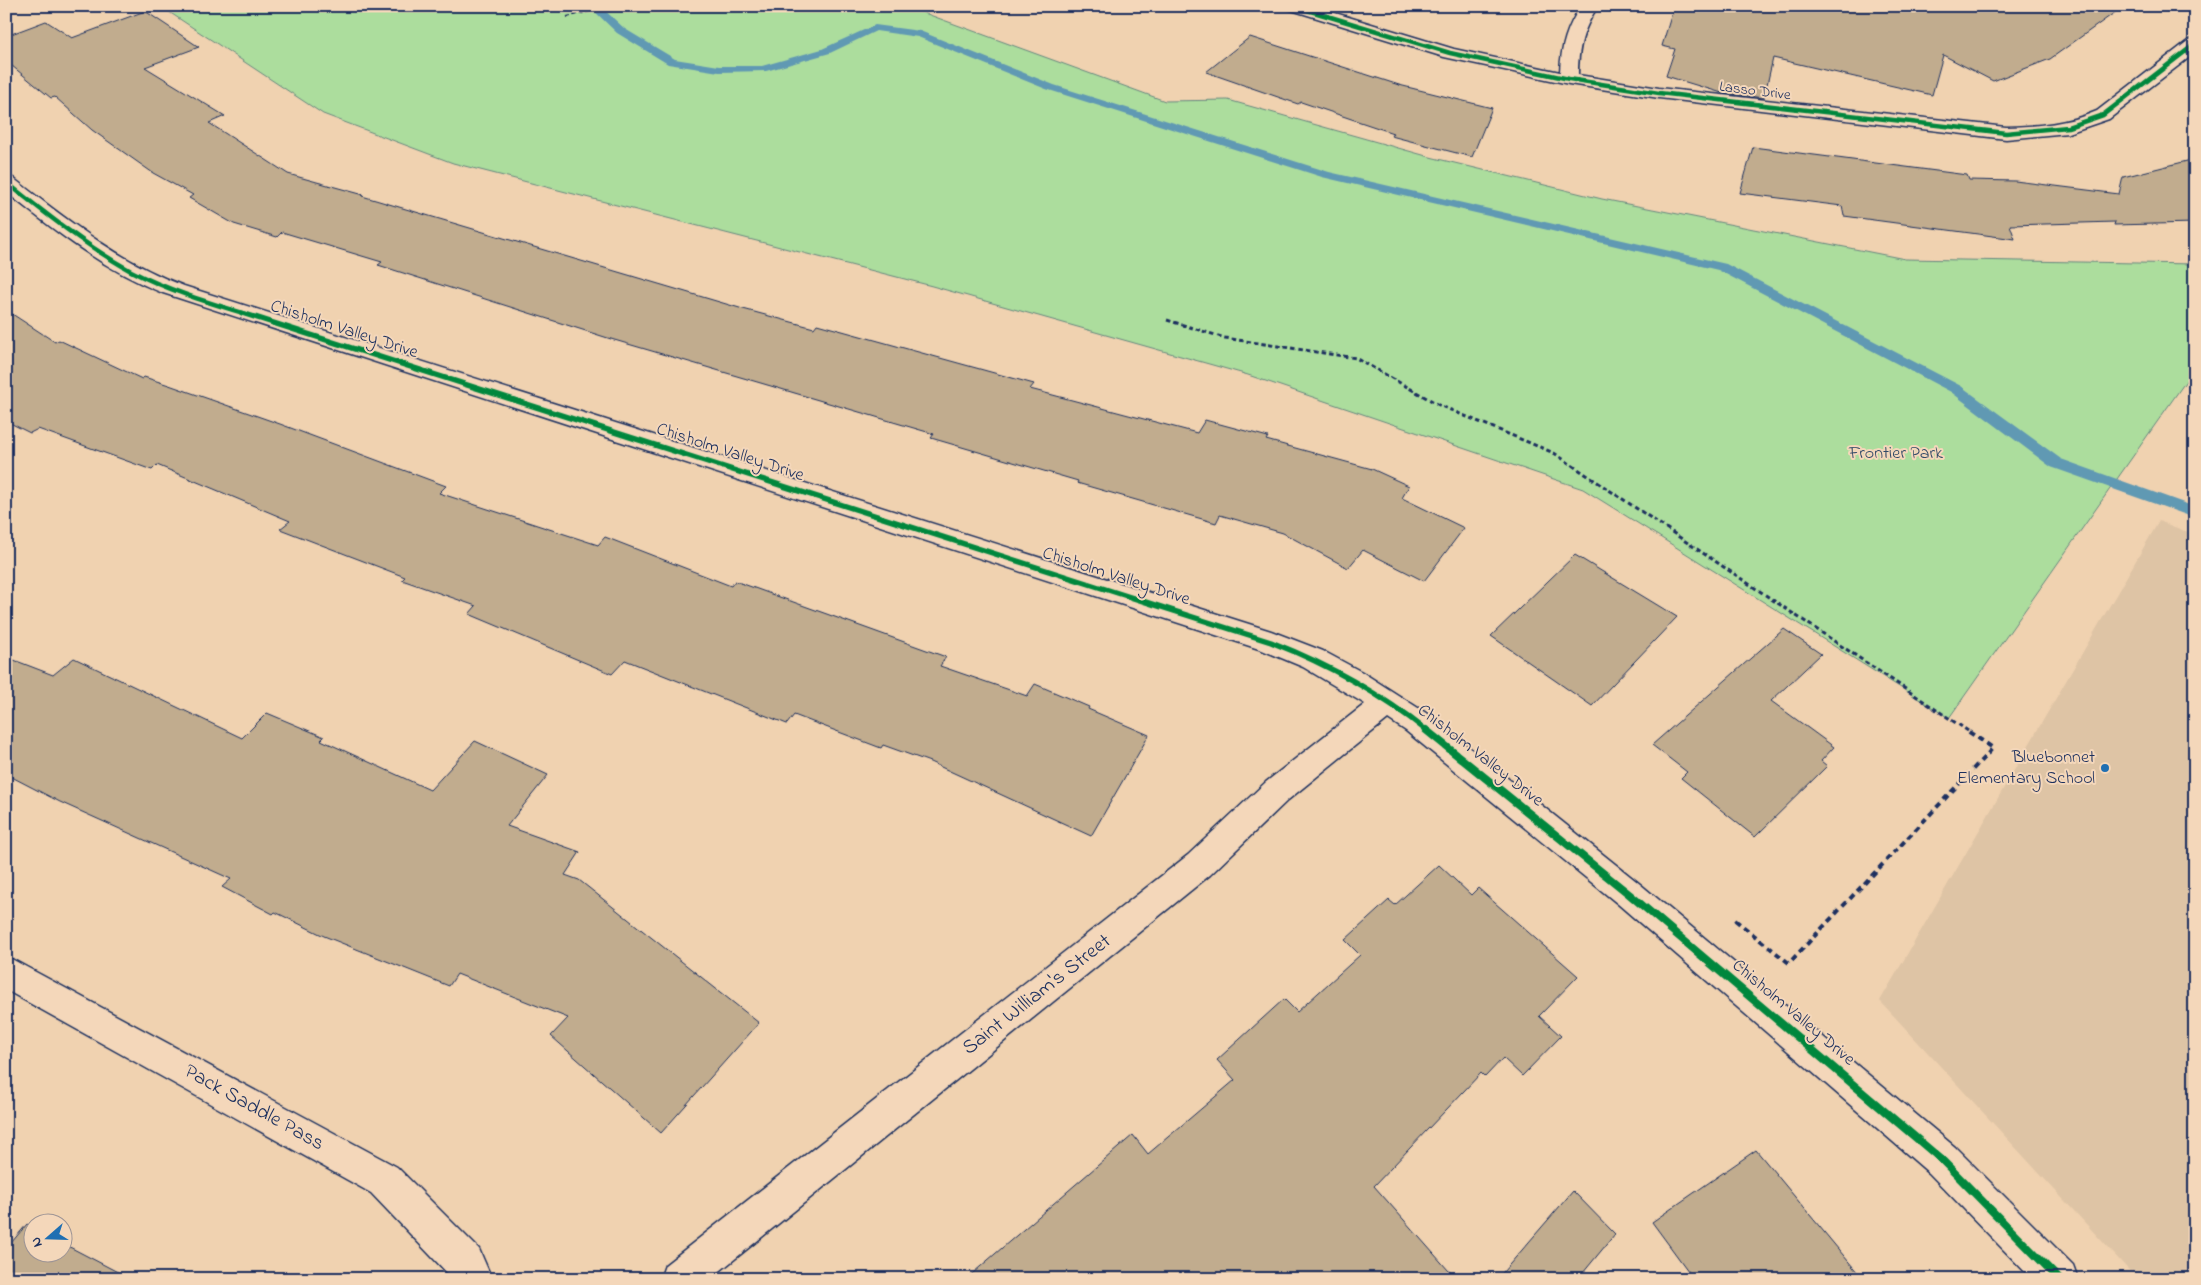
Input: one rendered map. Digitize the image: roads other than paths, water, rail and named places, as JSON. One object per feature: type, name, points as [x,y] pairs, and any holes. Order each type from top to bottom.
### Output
[{"type":"street","name":"Lasso Drive","points":[[1294,6],[1450,53],[1569,79],[1659,93],[2006,133],[2049,131],[2089,122],[2103,115],[2195,44]]},
{"type":"street","points":[[1569,79],[1569,46],[1580,20],[1590,6]]},
{"type":"street","name":"Chisholm Valley Drive","points":[[6,182],[56,221],[109,258],[151,280],[202,300],[1272,642],[1313,659],[1352,680],[1416,722],[1629,894],[1942,1160],[2059,1279]]},
{"type":"street","name":"Saint William's Street","points":[[679,1279],[1199,866],[1277,791],[1387,702]]},
{"type":"street","name":"Pack Saddle Pass","points":[[6,972],[384,1180],[465,1263],[472,1279]]},
{"type":"waterway","points":[[594,6],[621,31],[672,62],[719,69],[762,69],[826,51],[875,28],[920,34],[1050,87],[1326,175],[1722,267],[1956,389],[2056,463],[2195,513]]},
{"type":"place","name":"Bluebonnet Elementary School","points":[[2105,768]]},
{"type":"park label","name":"Frontier Park","points":[[1896,454]]}]
